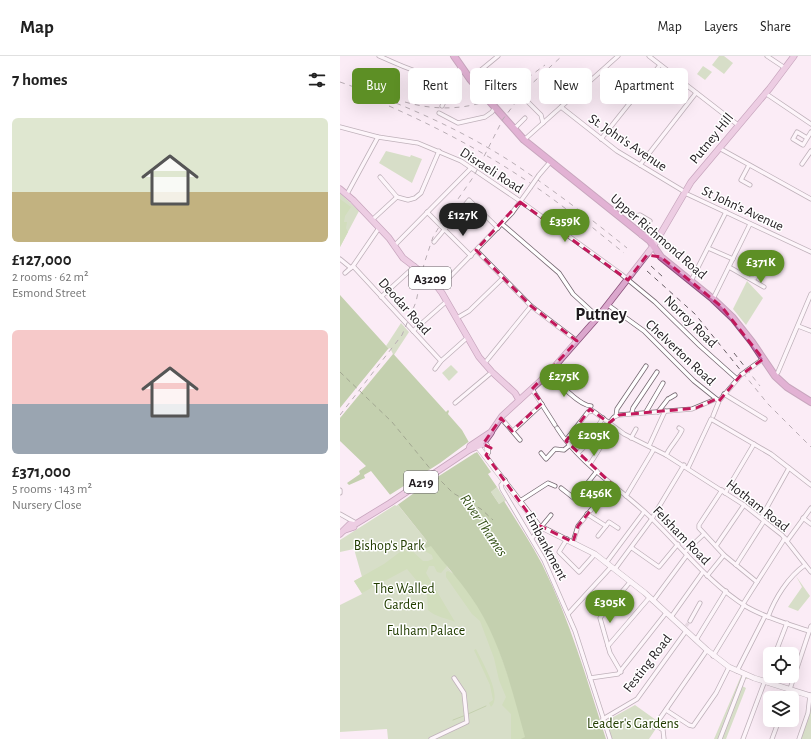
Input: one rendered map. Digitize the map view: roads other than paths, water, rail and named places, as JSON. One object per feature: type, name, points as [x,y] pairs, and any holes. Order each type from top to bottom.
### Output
[{"type":"highway","name":"Upper Richmond Road","points":[[454,56],[470,79]]},
{"type":"highway","name":"Upper Richmond Road","points":[[489,104],[493,110],[500,112],[524,140],[632,220],[642,235],[654,246],[661,257],[713,299],[740,326],[774,376],[787,387],[811,402]]},
{"type":"main road","name":"Putney Hill","points":[[355,524],[392,502],[455,459],[457,453],[466,451],[478,444],[491,432],[511,407],[549,372],[608,305],[654,246],[693,181],[794,56]]},
{"type":"main road","name":"A3209","points":[[340,189],[347,194],[372,220],[403,258],[427,275],[439,288],[484,364],[511,390],[519,400]]},
{"type":"main road","points":[[642,235],[660,237]]},
{"type":"main road","points":[[647,255],[661,257]]},
{"type":"main road","points":[[511,390],[514,398],[511,407]]},
{"type":"main road","points":[[478,444],[534,521],[541,527],[595,554],[685,628],[713,656],[737,671],[763,680]]},
{"type":"main road","name":"A219","points":[[340,534],[345,530],[345,527],[350,524],[355,524]]},
{"type":"main road","points":[[772,683],[810,696]]},
{"type":"street","points":[[379,56],[409,68]]},
{"type":"street","points":[[483,68],[498,56]]},
{"type":"street","points":[[610,56],[614,59]]},
{"type":"street","points":[[524,140],[618,56]]},
{"type":"street","points":[[649,56],[738,125]]},
{"type":"street","points":[[767,56],[784,68]]},
{"type":"street","points":[[601,139],[660,65]]},
{"type":"street","points":[[640,165],[696,93]]},
{"type":"street","points":[[765,93],[811,124]]},
{"type":"street","points":[[530,104],[541,115],[543,122]]},
{"type":"street","name":"St. John's Avenue","points":[[561,107],[601,139],[686,193]]},
{"type":"street","points":[[439,113],[458,123],[485,117],[493,110]]},
{"type":"street","points":[[514,129],[526,118]]},
{"type":"street","name":"Disraeli Road","points":[[340,127],[378,137],[418,143],[439,151],[471,168],[578,242],[627,280]]},
{"type":"street","points":[[802,164],[811,150],[793,139],[797,132],[807,138]]},
{"type":"street","points":[[802,145],[811,132]]},
{"type":"street","points":[[347,194],[378,137]]},
{"type":"street","points":[[719,148],[811,199]]},
{"type":"street","points":[[380,177],[397,198],[408,200],[417,197],[439,151]]},
{"type":"street","points":[[439,288],[502,224],[550,160]]},
{"type":"street","points":[[749,165],[741,180],[750,185]]},
{"type":"street","points":[[394,246],[471,168]]},
{"type":"street","name":"St John's Avenue","points":[[686,193],[811,252]]},
{"type":"street","points":[[372,220],[397,198]]},
{"type":"street","points":[[434,242],[469,200],[498,228]]},
{"type":"street","points":[[427,212],[471,256]]},
{"type":"street","points":[[692,281],[726,212]]},
{"type":"street","points":[[632,220],[640,215],[650,221]]},
{"type":"street","points":[[502,224],[559,273],[573,294],[598,317]]},
{"type":"street","points":[[713,299],[750,224]]},
{"type":"street","points":[[345,273],[352,267],[379,228]]},
{"type":"street","points":[[708,248],[733,259]]},
{"type":"street","points":[[476,250],[531,306],[577,341]]},
{"type":"street","name":"Deodar Road","points":[[340,259],[352,267],[441,361]]},
{"type":"street","points":[[381,297],[415,266]]},
{"type":"street","points":[[729,267],[751,278],[755,283],[764,287]]},
{"type":"street","points":[[751,278],[755,278],[759,270]]},
{"type":"street","points":[[457,318],[471,309],[503,278]]},
{"type":"street","name":"Norroy Road","points":[[627,280],[655,302],[700,346],[737,379]]},
{"type":"street","points":[[774,376],[778,372],[811,294]]},
{"type":"street","points":[[413,331],[447,301]]},
{"type":"street","name":"Chelverton Road","points":[[608,305],[644,331],[694,381],[717,400]]},
{"type":"street","points":[[484,364],[531,306]]},
{"type":"street","points":[[798,326],[811,331]]},
{"type":"street","points":[[435,369],[441,361],[468,337]]},
{"type":"street","points":[[609,423],[616,416],[632,412],[665,412],[696,408],[717,400],[741,375],[763,359]]},
{"type":"street","points":[[616,416],[616,409],[646,366]]},
{"type":"street","points":[[455,403],[492,372]]},
{"type":"street","points":[[549,372],[584,405],[591,406]]},
{"type":"street","points":[[632,412],[633,408],[657,372]]},
{"type":"street","points":[[647,412],[663,383]]},
{"type":"street","name":"Felsham Road","points":[[532,389],[570,445],[597,471],[652,518],[707,576],[744,604],[766,616],[809,631]]},
{"type":"street","points":[[724,394],[765,419]]},
{"type":"street","points":[[658,412],[669,399],[675,395]]},
{"type":"street","points":[[688,468],[712,417],[717,400]]},
{"type":"street","points":[[513,431],[542,404]]},
{"type":"street","name":"Hotham Road","points":[[566,440],[588,412],[591,411],[631,438],[684,465],[744,505],[786,539],[811,572]]},
{"type":"street","points":[[649,446],[665,412]]},
{"type":"street","points":[[712,417],[789,468],[811,485]]},
{"type":"street","points":[[501,418],[520,440]]},
{"type":"street","points":[[578,453],[587,444],[603,418]]},
{"type":"street","points":[[590,464],[613,427]]},
{"type":"street","points":[[666,455],[672,443],[678,439],[682,430],[679,428]]},
{"type":"street","points":[[631,438],[636,429]]},
{"type":"street","points":[[754,444],[724,491],[699,526],[704,534],[724,555],[757,582]]},
{"type":"street","points":[[541,453],[546,458],[555,449],[564,450],[570,445]]},
{"type":"street","points":[[626,496],[654,449]]},
{"type":"street","points":[[568,614],[632,548],[684,465]]},
{"type":"street","points":[[736,565],[763,520],[789,468]]},
{"type":"street","points":[[561,488],[575,499],[597,471]]},
{"type":"street","name":"Embankment","points":[[505,480],[501,485],[502,489],[532,538],[548,568],[568,614],[581,647],[610,739]]},
{"type":"street","points":[[520,501],[548,483],[555,486]]},
{"type":"street","points":[[573,542],[578,526],[612,484]]},
{"type":"street","points":[[716,546],[744,505]]},
{"type":"street","points":[[713,656],[757,582],[786,539],[811,508]]},
{"type":"street","points":[[606,563],[644,512]]},
{"type":"street","points":[[340,514],[355,524]]},
{"type":"street","points":[[587,514],[606,526]]},
{"type":"street","points":[[532,538],[551,515]]},
{"type":"street","points":[[804,518],[811,524]]},
{"type":"street","points":[[605,519],[618,528]]},
{"type":"street","points":[[598,536],[609,522]]},
{"type":"street","points":[[608,646],[651,600],[686,553],[704,534]]},
{"type":"street","points":[[567,539],[559,552],[579,572],[595,554]]},
{"type":"street","points":[[632,548],[659,567],[678,544]]},
{"type":"street","points":[[707,576],[724,555]]},
{"type":"street","points":[[737,671],[776,600],[794,573],[805,565]]},
{"type":"street","points":[[671,617],[703,572]]},
{"type":"street","points":[[621,672],[610,653],[600,618],[630,582]]},
{"type":"street","points":[[696,640],[726,591]]},
{"type":"street","points":[[690,621],[700,603]]},
{"type":"street","points":[[590,678],[614,676],[621,672],[666,613]]},
{"type":"street","points":[[778,647],[787,624]]},
{"type":"street","points":[[789,691],[811,626]]},
{"type":"street","name":"Festing Road","points":[[604,719],[638,699],[685,628]]},
{"type":"street","points":[[664,739],[663,730],[654,726],[707,650]]},
{"type":"street","points":[[666,710],[689,725],[694,726],[716,693],[729,667]]},
{"type":"street","points":[[720,739],[746,674]]},
{"type":"street","points":[[431,739],[466,719],[464,694],[454,678]]},
{"type":"street","points":[[743,739],[764,683]]},
{"type":"street","points":[[799,739],[808,713],[810,696]]},
{"type":"street","points":[[772,739],[776,727]]},
{"type":"water","name":"River Thames","points":[[340,295],[446,412],[448,410],[449,411],[448,414],[462,430],[475,453],[477,452],[491,472],[488,474],[497,487],[491,492],[499,504],[504,501],[529,540],[552,585],[570,628],[606,739],[521,739],[525,737],[504,665],[490,630],[471,597],[431,546],[426,548],[424,545],[427,541],[371,471],[364,475],[365,478],[349,485],[347,483],[360,474],[359,471],[366,466],[340,441]]},
{"type":"waterway","points":[[468,714],[486,706]]},
{"type":"waterway","points":[[453,720],[466,715]]},
{"type":"tunnel","points":[[686,626],[690,621]]},
{"type":"railway","points":[[340,415],[402,335],[416,302],[424,264],[433,237],[474,176],[503,119],[526,89],[562,56]]},
{"type":"railway","points":[[405,102],[448,108],[476,104],[502,94],[519,84],[545,65]]},
{"type":"railway","points":[[340,82],[429,117],[493,150],[556,193],[627,248]]},
{"type":"railway","points":[[389,106],[464,143],[512,171],[580,220]]},
{"type":"railway","points":[[577,215],[624,253]]},
{"type":"railway","points":[[651,266],[663,277]]},
{"type":"railway","points":[[647,271],[695,314],[768,404],[811,447]]},
{"type":"railway","points":[[734,353],[760,386]]},
{"type":"district","name":"Putney","points":[[601,314]]},
{"type":"park label","name":"Bishop's Park","points":[[389,545]]},
{"type":"park label","name":"The Walled Garden","points":[[404,596]]},
{"type":"park label","name":"Fulham Palace","points":[[426,630]]},
{"type":"park label","name":"Leader's Gardens","points":[[633,723]]}]
